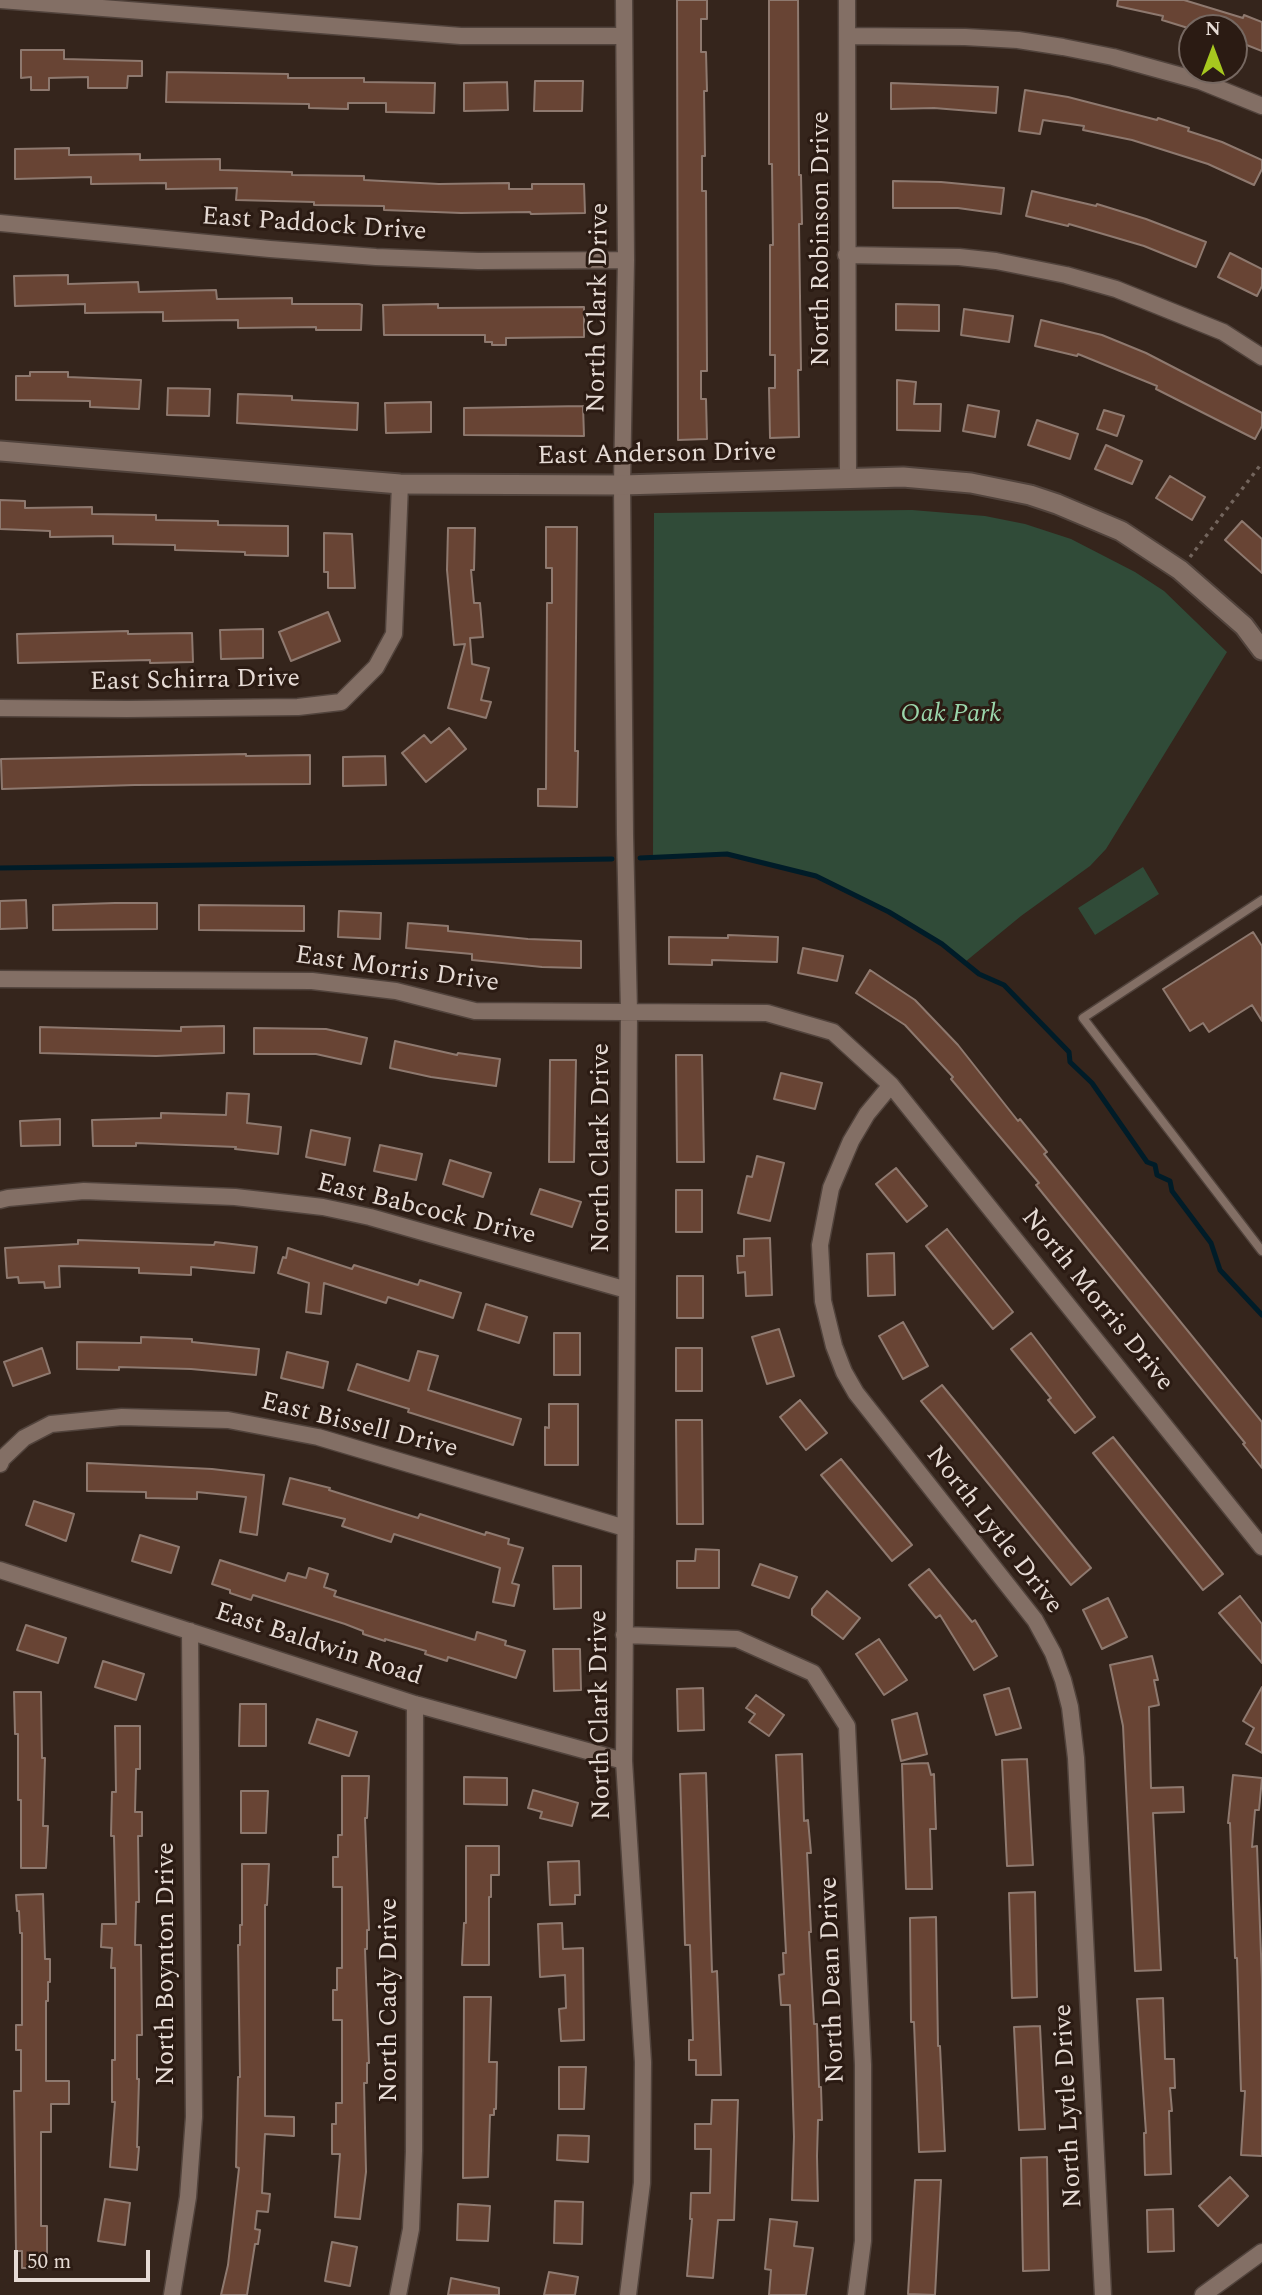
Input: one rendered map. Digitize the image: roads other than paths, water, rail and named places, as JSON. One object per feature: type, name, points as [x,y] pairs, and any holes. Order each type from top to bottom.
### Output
[{"type":"street","points":[[0,0],[461,36],[624,36]]},
{"type":"street","name":"North Clark Drive","points":[[624,0],[626,260],[622,485],[629,1012],[624,1760],[643,2062],[642,2183],[628,2295]]},
{"type":"street","name":"North Robinson Drive","points":[[847,0],[848,478]]},
{"type":"street","points":[[847,36],[965,37],[1018,40],[1063,47],[1200,81],[1262,106]]},
{"type":"street","name":"East Paddock Drive","points":[[0,223],[376,257],[478,261],[626,260]]},
{"type":"street","points":[[846,255],[959,257],[996,261],[1066,275],[1116,289],[1223,332],[1262,357]]},
{"type":"street","name":"East Anderson Drive","points":[[0,450],[400,484],[622,485],[848,478],[930,478],[971,483],[1030,495],[1121,531],[1180,570],[1244,626],[1262,650]]},
{"type":"street","name":"East Schirra Drive","points":[[0,708],[298,707],[341,702],[376,667],[394,634],[400,484]]},
{"type":"street","name":"East Morris Drive","points":[[0,979],[295,980],[396,991],[475,1011],[766,1013],[833,1032],[891,1085]]},
{"type":"street","name":"North Morris Drive","points":[[891,1085],[1262,1547]]},
{"type":"street","name":"North Lytle Drive","points":[[891,1085],[867,1114],[851,1141],[831,1188],[820,1245],[823,1301],[834,1346],[856,1393],[1035,1620],[1053,1653],[1067,1693],[1076,1758],[1103,2295]]},
{"type":"street","name":"East Babcock Drive","points":[[0,1200],[84,1191],[236,1197],[323,1207],[370,1217],[627,1290]]},
{"type":"street","name":"East Bissell Drive","points":[[1,1462],[24,1438],[51,1424],[122,1417],[229,1420],[318,1437],[625,1528]]},
{"type":"street","name":"East Baldwin Road","points":[[0,1570],[415,1704],[624,1760]]},
{"type":"street","name":"North Boynton Drive","points":[[172,2295],[188,2197],[194,2117],[190,1631]]},
{"type":"street","name":"North Dean Drive","points":[[624,1635],[737,1639],[813,1673],[847,1726],[863,2065],[863,2241],[856,2295]]},
{"type":"street","name":"North Cady Drive","points":[[398,2295],[411,2229],[414,2151],[415,1704]]},
{"type":"street","points":[[1203,2295],[1262,2252]]},
{"type":"lane","points":[[1262,900],[1083,1018],[1262,1251]]},
{"type":"waterway","points":[[640,858],[727,854],[816,876],[889,912],[942,944],[979,974],[1004,985],[1069,1052],[1070,1062],[1092,1083],[1147,1162],[1155,1165],[1157,1175],[1170,1181],[1172,1191],[1211,1243],[1220,1270],[1262,1315]]},
{"type":"waterway","points":[[0,868],[612,859]]},
{"type":"park label","name":"Oak Park","points":[[951,716]]}]
